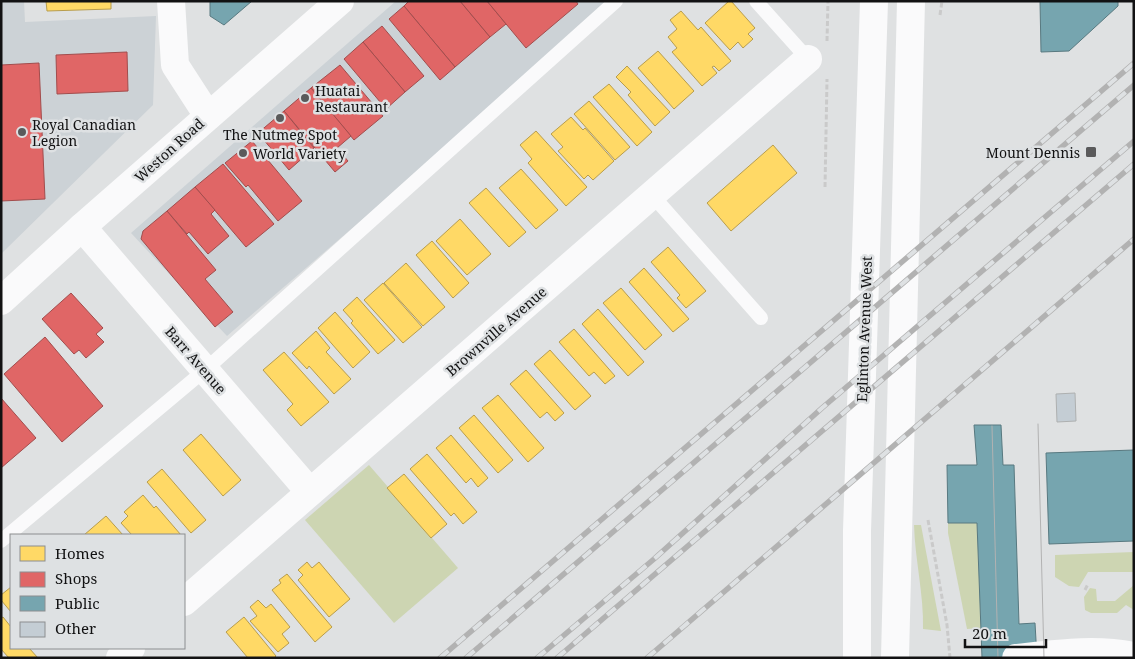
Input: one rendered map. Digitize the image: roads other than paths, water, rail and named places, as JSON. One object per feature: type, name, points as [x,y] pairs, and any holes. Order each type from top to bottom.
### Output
[{"type":"main road","points":[[171,1],[175,65],[208,116]]},
{"type":"main road","name":"Weston Road","points":[[1,301],[82,227],[340,1]]},
{"type":"main road","name":"Eglinton Avenue West","points":[[857,658],[858,521],[874,1]]},
{"type":"main road","points":[[895,658],[912,1]]},
{"type":"main road","name":"Brownville Avenue","points":[[185,601],[652,196],[821,57]]},
{"type":"main road","name":"Barr Avenue","points":[[82,227],[310,492]]},
{"type":"main road","points":[[120,658],[130,649]]},
{"type":"main road","points":[[1016,658],[1070,653],[1110,653],[1134,656]]},
{"type":"lane","points":[[1,540],[205,370],[616,1]]},
{"type":"lane","points":[[756,1],[821,57]]},
{"type":"lane","points":[[652,196],[761,318]]},
{"type":"tram line","points":[[1038,424],[1044,658]]},
{"type":"tram line","points":[[992,426],[998,658]]},
{"type":"railway","points":[[440,658],[1134,63]]},
{"type":"railway","points":[[466,658],[1134,85]]},
{"type":"railway","points":[[537,658],[654,559],[822,408],[1134,141]]},
{"type":"railway","points":[[557,658],[1134,164]]},
{"type":"railway","points":[[647,658],[1134,239]]},
{"type":"place","name":"Huatai Restaurant","points":[[305,98]]},
{"type":"place","name":"The Nutmeg Spot","points":[[280,118]]},
{"type":"place","name":"Royal Canadian Legion","points":[[22,132]]},
{"type":"place","name":"Mount Dennis","points":[[1091,152]]},
{"type":"place","name":"World Variety","points":[[243,153]]}]
